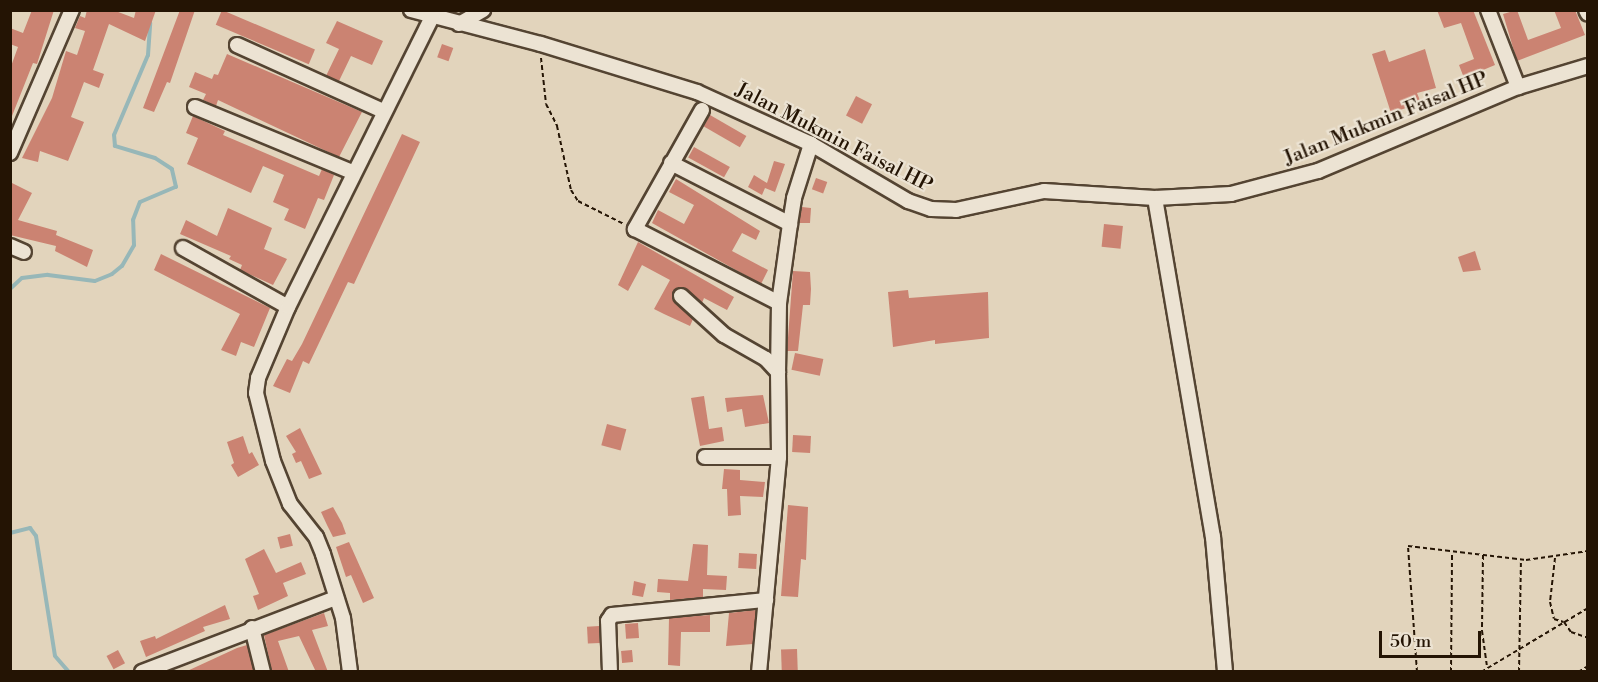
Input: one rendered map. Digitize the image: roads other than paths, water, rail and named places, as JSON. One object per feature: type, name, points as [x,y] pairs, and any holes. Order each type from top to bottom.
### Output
[{"type":"street","points":[[10,153],[72,10]]},
{"type":"street","name":"Jalan Mukmin Faisal HP","points":[[411,10],[541,44],[697,92],[811,144],[890,192],[931,209],[979,207],[1044,191],[1155,198],[1231,194],[1318,171],[1518,87],[1587,66]]},
{"type":"street","points":[[459,24],[483,10]]},
{"type":"street","points":[[1488,10],[1518,87]]},
{"type":"street","points":[[350,672],[343,618],[316,537],[298,517],[276,469],[256,393],[258,378],[288,307],[383,111],[432,17]]},
{"type":"street","points":[[237,45],[383,111]]},
{"type":"street","points":[[195,106],[354,173]]},
{"type":"street","points":[[702,110],[635,229],[779,303]]},
{"type":"street","points":[[759,672],[779,457],[779,303],[790,224],[811,144]]},
{"type":"street","points":[[671,164],[790,224]]},
{"type":"street","points":[[1155,198],[1211,526],[1225,672]]},
{"type":"street","points":[[10,246],[24,252]]},
{"type":"street","points":[[183,248],[288,307]]},
{"type":"street","points":[[681,296],[724,335],[766,359],[778,372]]},
{"type":"street","points":[[705,457],[779,457]]},
{"type":"street","points":[[142,672],[252,628],[336,598]]},
{"type":"street","points":[[610,672],[608,621],[612,615],[766,600]]},
{"type":"street","points":[[252,628],[263,672]]},
{"type":"waterway","points":[[10,289],[22,278],[48,275],[95,281],[112,274],[122,266],[134,245],[133,220],[140,202],[176,187],[172,169],[155,158],[115,146],[114,135],[148,55],[150,23]]},
{"type":"waterway","points":[[10,533],[30,528],[36,536],[55,656],[69,672]]}]
